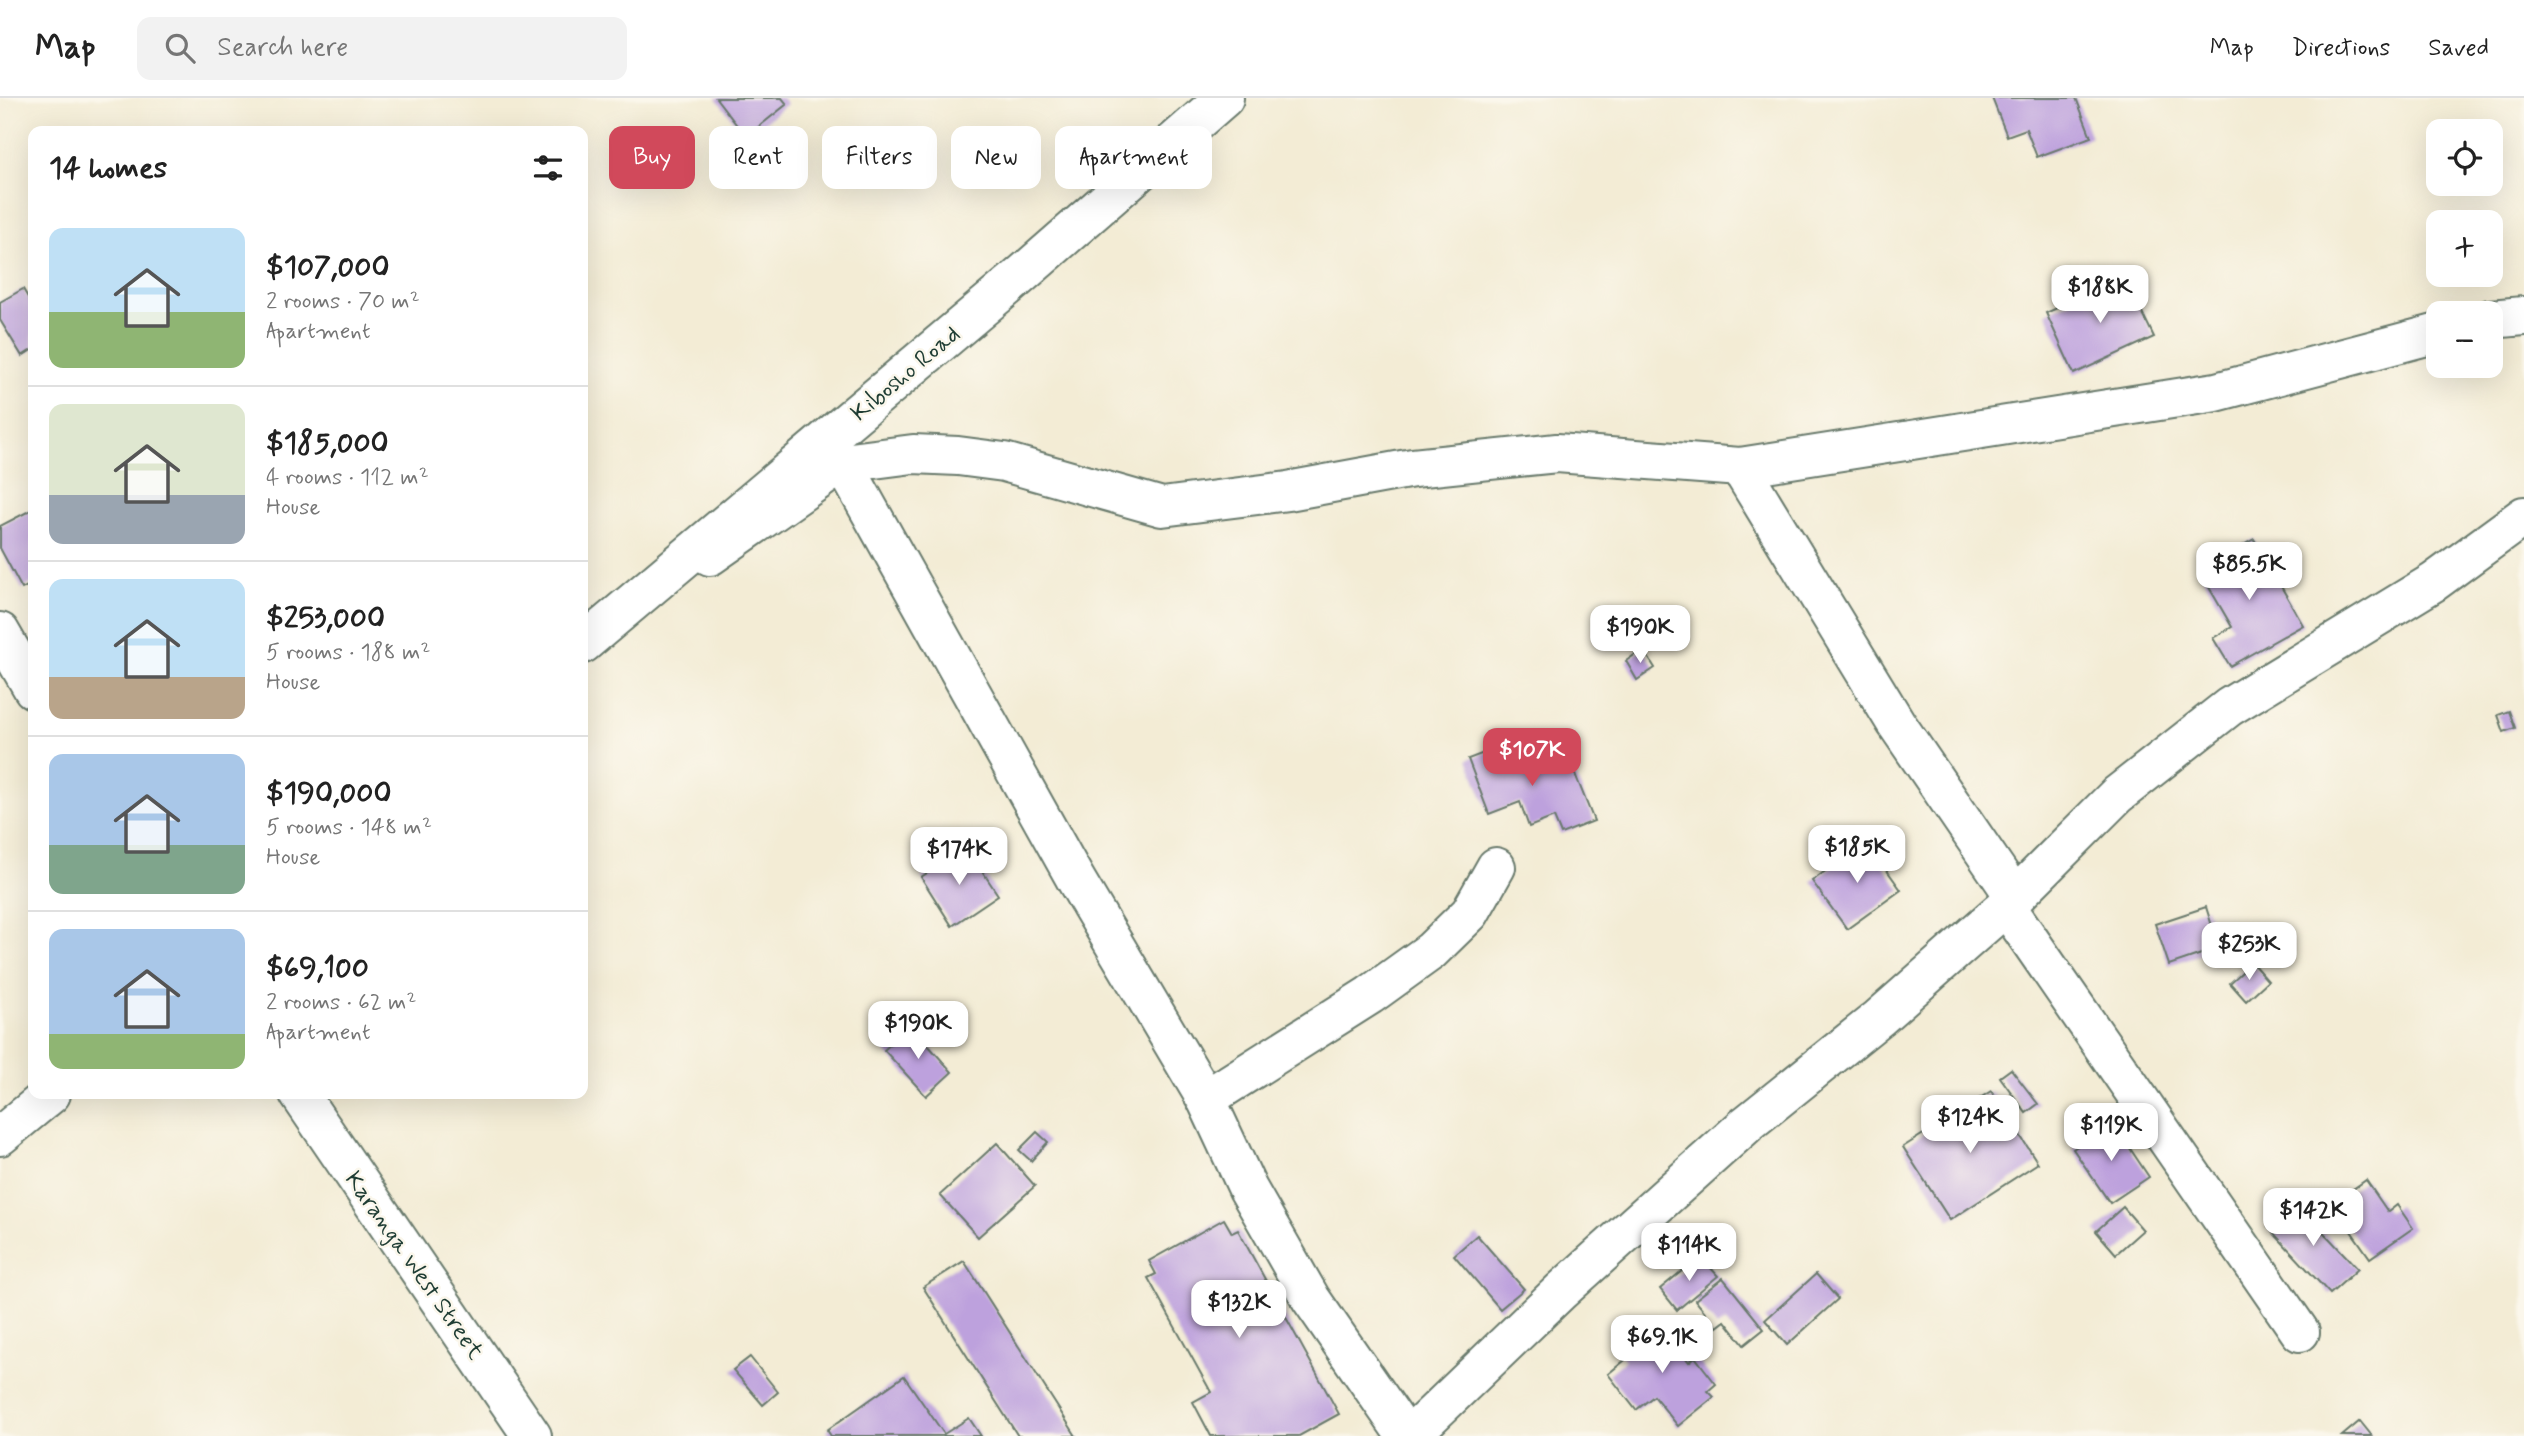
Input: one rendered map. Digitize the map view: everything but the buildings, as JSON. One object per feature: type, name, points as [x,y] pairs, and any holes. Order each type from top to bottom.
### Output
[{"type":"street","name":"Kibosho Road","points":[[588,641],[1008,286],[1224,98]]},
{"type":"street","points":[[2503,318],[2524,316]]},
{"type":"street","points":[[588,642],[843,463],[913,454],[1004,462],[1162,507],[1288,491],[1413,468],[1557,453],[1740,467],[2216,391],[2426,336]]},
{"type":"street","points":[[843,463],[1076,880],[1206,1098],[1248,1189],[1311,1299],[1400,1433],[1747,1124],[1879,1018],[2011,902],[2117,795],[2229,707],[2434,582],[2524,516]]},
{"type":"street","points":[[1740,467],[1896,723],[2011,902],[2300,1332]]},
{"type":"street","points":[[0,632],[28,680]]},
{"type":"street","points":[[1206,1098],[1370,995],[1431,951],[1470,913],[1496,867]]},
{"type":"street","points":[[0,1136],[45,1099]]},
{"type":"street","name":"Karanga West Street","points":[[302,1099],[529,1435]]}]
